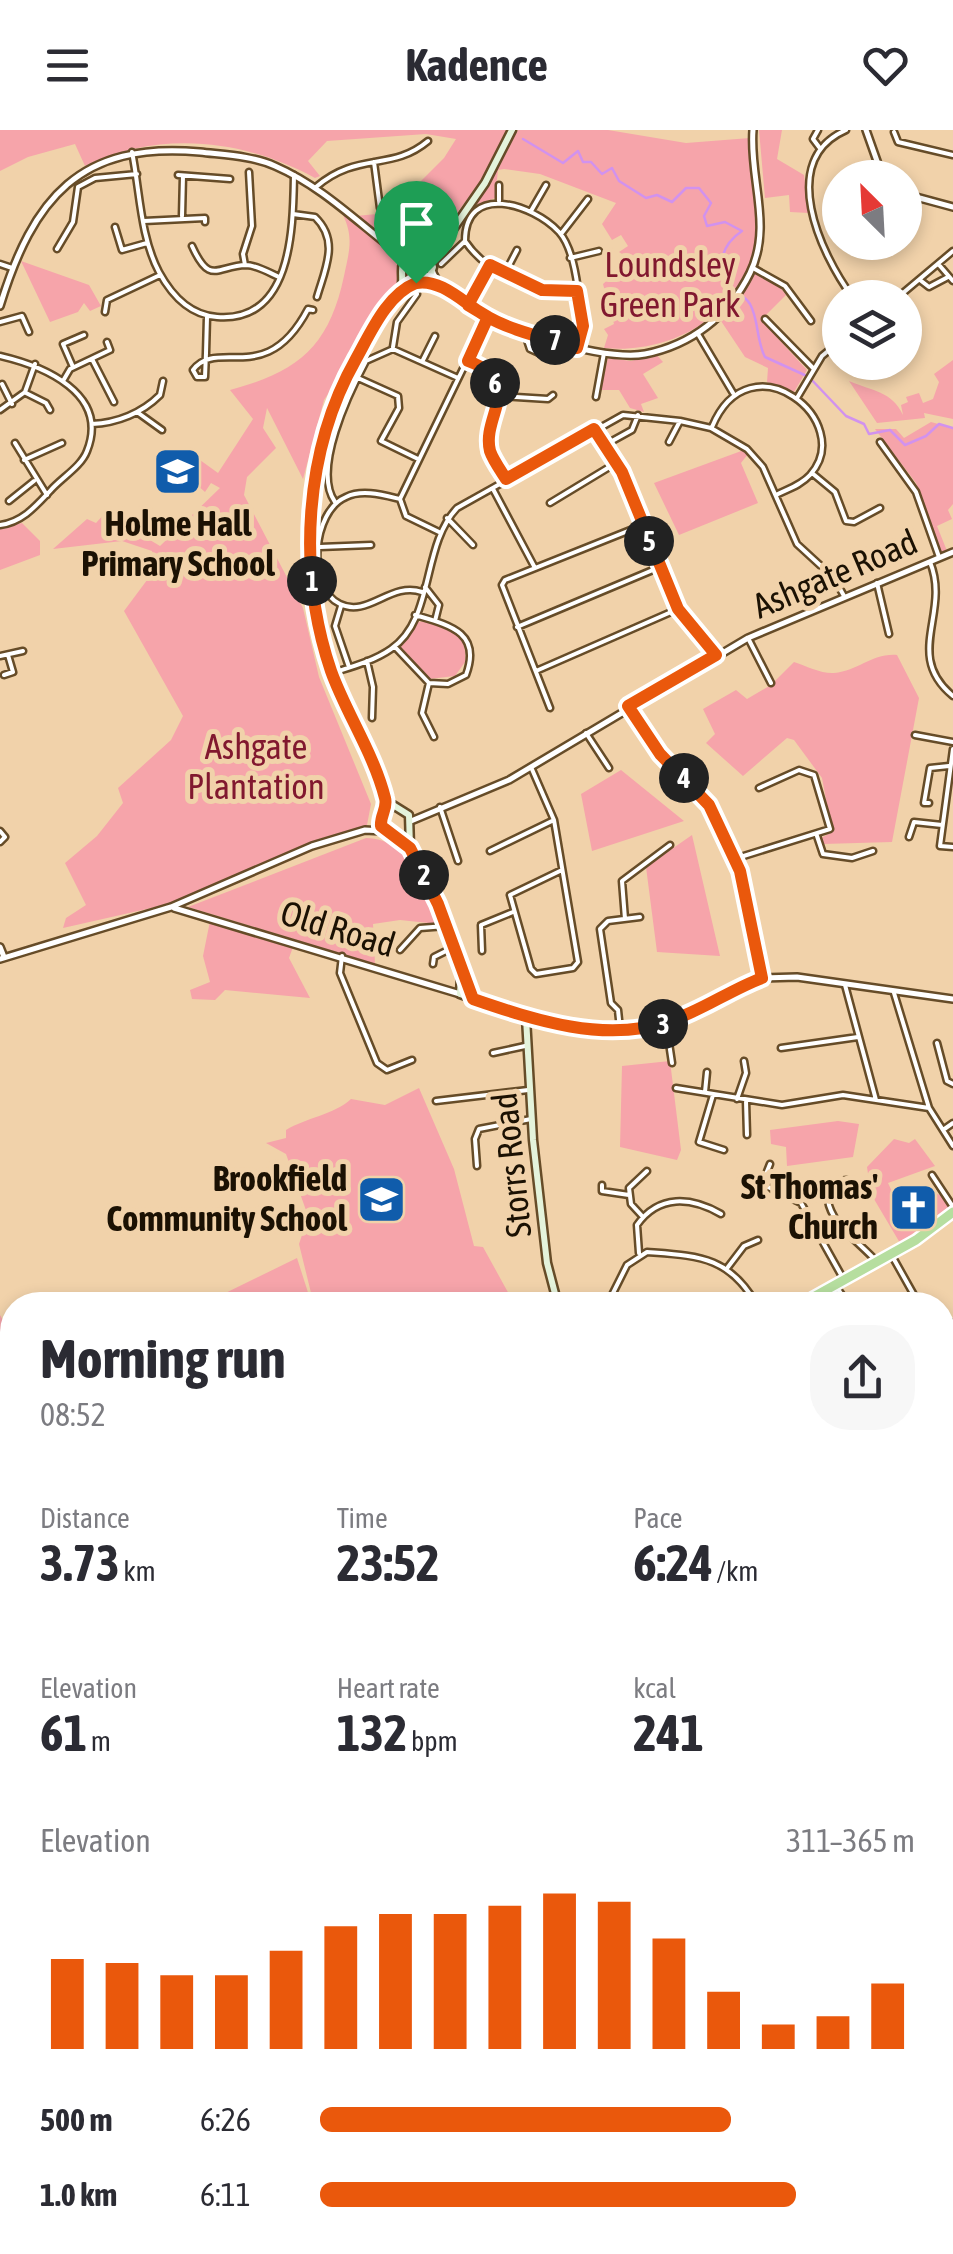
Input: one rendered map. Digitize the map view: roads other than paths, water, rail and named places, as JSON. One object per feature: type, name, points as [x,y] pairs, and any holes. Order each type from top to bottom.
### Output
[{"type":"highway","points":[[824,1292],[892,1254],[953,1209]]},
{"type":"main road","points":[[400,291],[420,282],[432,270],[431,261],[438,245],[477,195],[512,130]]},
{"type":"main road","points":[[410,848],[408,812],[385,797],[332,674],[312,579],[313,494],[327,427],[366,340],[400,291],[402,264],[410,254],[438,245]]},
{"type":"main road","points":[[421,253],[431,261]]},
{"type":"main road","points":[[404,275],[420,282]]},
{"type":"main road","points":[[385,797],[384,830],[410,848],[446,926],[461,976],[473,999]]},
{"type":"main road","points":[[383,813],[394,806]]},
{"type":"main road","points":[[396,836],[410,825]]},
{"type":"main road","points":[[460,994],[461,976]]},
{"type":"main road","name":"Old Road","points":[[460,994],[526,1018]]},
{"type":"main road","name":"Storrs Road","points":[[526,1018],[531,1119],[547,1263],[555,1292]]},
{"type":"street","points":[[420,282],[439,285],[488,317],[604,354],[640,355],[698,334],[738,293],[752,268],[761,236],[754,130]]},
{"type":"street","points":[[818,130],[813,139],[819,147]]},
{"type":"street","points":[[841,280],[814,218],[809,172],[819,147],[835,132],[846,130]]},
{"type":"street","points":[[866,130],[877,160]]},
{"type":"street","points":[[894,132],[898,142],[953,155]]},
{"type":"street","points":[[316,188],[342,167],[417,151],[428,141]]},
{"type":"street","points":[[0,306],[12,268],[34,222],[60,193],[97,164],[158,148],[272,164],[316,188],[394,250],[402,264]]},
{"type":"street","points":[[132,152],[147,243],[160,275],[188,308],[208,316],[239,319],[254,314],[269,299],[279,276],[293,214],[294,175]]},
{"type":"street","points":[[374,162],[380,208]]},
{"type":"street","points":[[245,265],[244,250],[252,226],[249,172]]},
{"type":"street","points":[[57,248],[72,222],[78,187],[111,175],[137,174]]},
{"type":"street","points":[[182,216],[181,176],[230,179]]},
{"type":"street","points":[[499,185],[499,201]]},
{"type":"street","points":[[531,212],[546,186]]},
{"type":"street","points":[[561,234],[588,199]]},
{"type":"street","points":[[922,199],[953,208]]},
{"type":"street","points":[[441,264],[465,241],[467,225],[479,210],[499,201],[531,212],[561,234],[570,258],[583,326],[577,348]]},
{"type":"street","points":[[293,214],[315,217],[328,234],[330,252],[317,298]]},
{"type":"street","points":[[144,221],[182,216],[205,218],[205,222]]},
{"type":"street","points":[[115,227],[122,250],[147,243]]},
{"type":"street","points":[[465,241],[490,265],[542,290],[577,291]]},
{"type":"street","points":[[192,246],[209,271],[219,274],[245,265],[279,276]]},
{"type":"street","points":[[394,250],[410,254]]},
{"type":"street","points":[[505,273],[517,250]]},
{"type":"street","points":[[570,258],[600,251]]},
{"type":"street","points":[[920,280],[953,251]]},
{"type":"street","points":[[0,264],[12,268]]},
{"type":"street","points":[[468,305],[490,265]]},
{"type":"street","points":[[922,282],[928,287],[951,279],[939,266]]},
{"type":"street","points":[[752,268],[785,286],[811,321]]},
{"type":"street","points":[[432,270],[439,285]]},
{"type":"street","points":[[105,312],[106,300],[160,275]]},
{"type":"street","points":[[393,348],[397,322],[417,294]]},
{"type":"street","points":[[208,316],[205,358],[269,354],[290,340],[308,309],[313,310]]},
{"type":"street","points":[[0,322],[22,316],[29,332]]},
{"type":"street","points":[[439,532],[406,516],[400,499],[488,317]]},
{"type":"street","points":[[765,319],[813,368]]},
{"type":"street","points":[[524,331],[530,349],[544,355],[556,353],[560,342]]},
{"type":"street","points":[[698,334],[733,393]]},
{"type":"street","points":[[73,367],[62,344],[84,335]]},
{"type":"street","points":[[423,360],[435,336]]},
{"type":"street","points":[[106,342],[114,357]]},
{"type":"street","points":[[336,502],[325,479],[341,417],[357,378],[374,354],[393,348],[458,378]]},
{"type":"street","points":[[63,381],[73,367],[110,350]]},
{"type":"street","points":[[596,396],[604,354]]},
{"type":"street","points":[[0,356],[35,364],[76,390],[92,424],[87,453],[22,519],[0,525]]},
{"type":"street","points":[[92,359],[114,402]]},
{"type":"street","points":[[797,398],[822,359]]},
{"type":"street","points":[[468,361],[494,378],[500,396],[490,451],[506,479]]},
{"type":"street","points":[[0,410],[25,392],[35,364]]},
{"type":"street","points":[[357,378],[398,396],[399,408],[379,444],[418,459]]},
{"type":"street","points":[[92,424],[109,423],[136,412],[160,395],[162,381]]},
{"type":"street","points":[[2,384],[12,404]]},
{"type":"street","points":[[711,428],[733,393],[769,386],[797,398],[820,428],[822,450],[812,473],[776,495]]},
{"type":"street","points":[[25,392],[46,403],[50,410]]},
{"type":"street","points":[[500,396],[548,399],[554,394]]},
{"type":"street","points":[[136,412],[162,430]]},
{"type":"street","points":[[332,674],[395,647],[415,615],[439,532],[447,518],[506,479],[624,415],[711,428],[747,450],[763,468],[797,544],[834,578],[844,596]]},
{"type":"street","points":[[603,446],[632,430],[638,415]]},
{"type":"street","points":[[669,442],[680,421]]},
{"type":"street","points":[[594,429],[616,463],[678,609],[716,655]]},
{"type":"street","points":[[880,442],[916,492],[939,557]]},
{"type":"street","points":[[15,443],[34,481],[47,495]]},
{"type":"street","points":[[24,460],[62,443]]},
{"type":"street","points":[[550,503],[616,463]]},
{"type":"street","points":[[812,473],[835,492],[846,521],[857,521],[880,508]]},
{"type":"street","points":[[9,502],[34,481]]},
{"type":"street","points":[[492,488],[535,568]]},
{"type":"street","points":[[400,499],[363,493],[336,502],[322,521],[322,581],[327,594],[342,605],[360,607],[402,588],[423,589],[439,604],[436,621]]},
{"type":"street","points":[[447,518],[473,545]]},
{"type":"street","points":[[550,708],[502,585],[642,525]]},
{"type":"street","points":[[320,547],[371,545]]},
{"type":"street","name":"Ashgate Road","points":[[410,825],[422,813],[531,767],[748,638],[953,552]]},
{"type":"street","points":[[930,561],[938,583],[928,659],[938,684],[953,696]]},
{"type":"street","points":[[516,627],[660,567]]},
{"type":"street","points":[[876,583],[889,634]]},
{"type":"street","points":[[342,605],[335,626],[350,668]]},
{"type":"street","points":[[534,672],[678,609]]},
{"type":"street","points":[[395,647],[429,683],[448,684],[466,675],[472,658],[470,644],[459,631],[415,615]]},
{"type":"street","points":[[748,638],[771,682]]},
{"type":"street","points":[[0,656],[22,651]]},
{"type":"street","points":[[4,675],[12,672],[8,654]]},
{"type":"street","points":[[367,661],[373,688],[372,718]]},
{"type":"street","points":[[429,683],[422,713],[434,737]]},
{"type":"street","points":[[628,706],[660,754],[701,794],[734,859],[762,978]]},
{"type":"street","points":[[586,733],[609,768]]},
{"type":"street","points":[[915,735],[953,746],[940,846],[953,847]]},
{"type":"street","points":[[926,805],[930,768],[949,766]]},
{"type":"street","points":[[531,767],[554,820],[578,962],[572,968],[536,974],[531,969],[520,922],[512,912],[510,895],[562,870]]},
{"type":"street","points":[[734,859],[829,831],[814,775],[799,770],[759,788]]},
{"type":"street","points":[[440,806],[458,860]]},
{"type":"street","name":"Ashgate Road","points":[[408,812],[422,813]]},
{"type":"street","points":[[365,830],[383,813]]},
{"type":"street","points":[[490,850],[554,820]]},
{"type":"street","points":[[912,835],[914,822],[942,826]]},
{"type":"street","points":[[0,947],[2,958],[171,907],[312,846],[365,830],[384,830]]},
{"type":"street","points":[[0,831],[3,839]]},
{"type":"street","points":[[817,836],[823,854],[872,855]]},
{"type":"street","points":[[625,919],[622,881],[670,845]]},
{"type":"street","name":"Old Road","points":[[171,907],[460,994]]},
{"type":"street","points":[[482,951],[481,925],[512,912]]},
{"type":"street","points":[[620,1029],[600,934],[608,921],[640,918]]},
{"type":"street","points":[[400,950],[420,928],[446,926]]},
{"type":"street","points":[[433,964],[434,957],[452,948]]},
{"type":"street","points":[[342,956],[340,973],[377,1063],[387,1070],[412,1060]]},
{"type":"street","name":"Old Road","points":[[526,1018],[620,1029],[666,1023],[762,978],[796,978],[953,999]]},
{"type":"street","points":[[845,985],[876,1100]]},
{"type":"street","points":[[894,993],[929,1108],[953,1146]]},
{"type":"street","points":[[666,1023],[672,1063]]},
{"type":"street","points":[[781,1048],[858,1037]]},
{"type":"street","points":[[937,1042],[947,1081],[953,1084]]},
{"type":"street","points":[[492,1052],[525,1046]]},
{"type":"street","points":[[737,1099],[746,1073],[744,1061]]},
{"type":"street","points":[[705,1092],[707,1072]]},
{"type":"street","points":[[676,1088],[782,1104],[844,1095],[929,1108]]},
{"type":"street","points":[[436,1101],[528,1090]]},
{"type":"street","points":[[713,1095],[699,1142],[724,1150]]},
{"type":"street","points":[[746,1101],[747,1135]]},
{"type":"street","points":[[477,1166],[475,1139],[480,1128],[531,1119]]},
{"type":"street","points":[[942,1130],[953,1123]]},
{"type":"street","points":[[770,1164],[762,1184],[801,1203],[844,1292]]},
{"type":"street","points":[[628,1195],[634,1178],[647,1171]]},
{"type":"street","points":[[932,1174],[953,1209]]},
{"type":"street","points":[[852,1192],[847,1180],[830,1182],[827,1188],[832,1218],[877,1262]]},
{"type":"street","points":[[602,1184],[602,1191],[628,1195],[643,1217]]},
{"type":"street","points":[[639,1253],[634,1232],[643,1217],[671,1200],[690,1202],[721,1214]]},
{"type":"street","points":[[728,1267],[744,1246],[758,1240]]},
{"type":"street","points":[[613,1292],[627,1264],[639,1253],[672,1254],[728,1267],[747,1292]]},
{"type":"street","points":[[892,1254],[912,1292]]},
{"type":"waterway","points":[[523,139],[563,163],[578,151],[583,162],[591,162],[602,174],[612,168],[619,181],[646,198],[657,195],[672,202],[686,188],[699,188],[711,203],[704,216],[707,226],[725,222],[742,231],[726,249],[723,272],[732,288],[750,304],[765,357],[809,377],[846,416],[864,424],[869,434],[890,430],[905,445],[926,436],[939,424],[953,428]]},
{"type":"place","name":"Holme Hall Primary School","points":[[178,472]]},
{"type":"place","name":"Brookfield Community School","points":[[382,1199]]},
{"type":"place","name":"St Thomas' Church","points":[[913,1207]]},
{"type":"park label","name":"Loundsley Green Park","points":[[670,285]]},
{"type":"park label","name":"Ashgate Plantation","points":[[256,767]]}]
